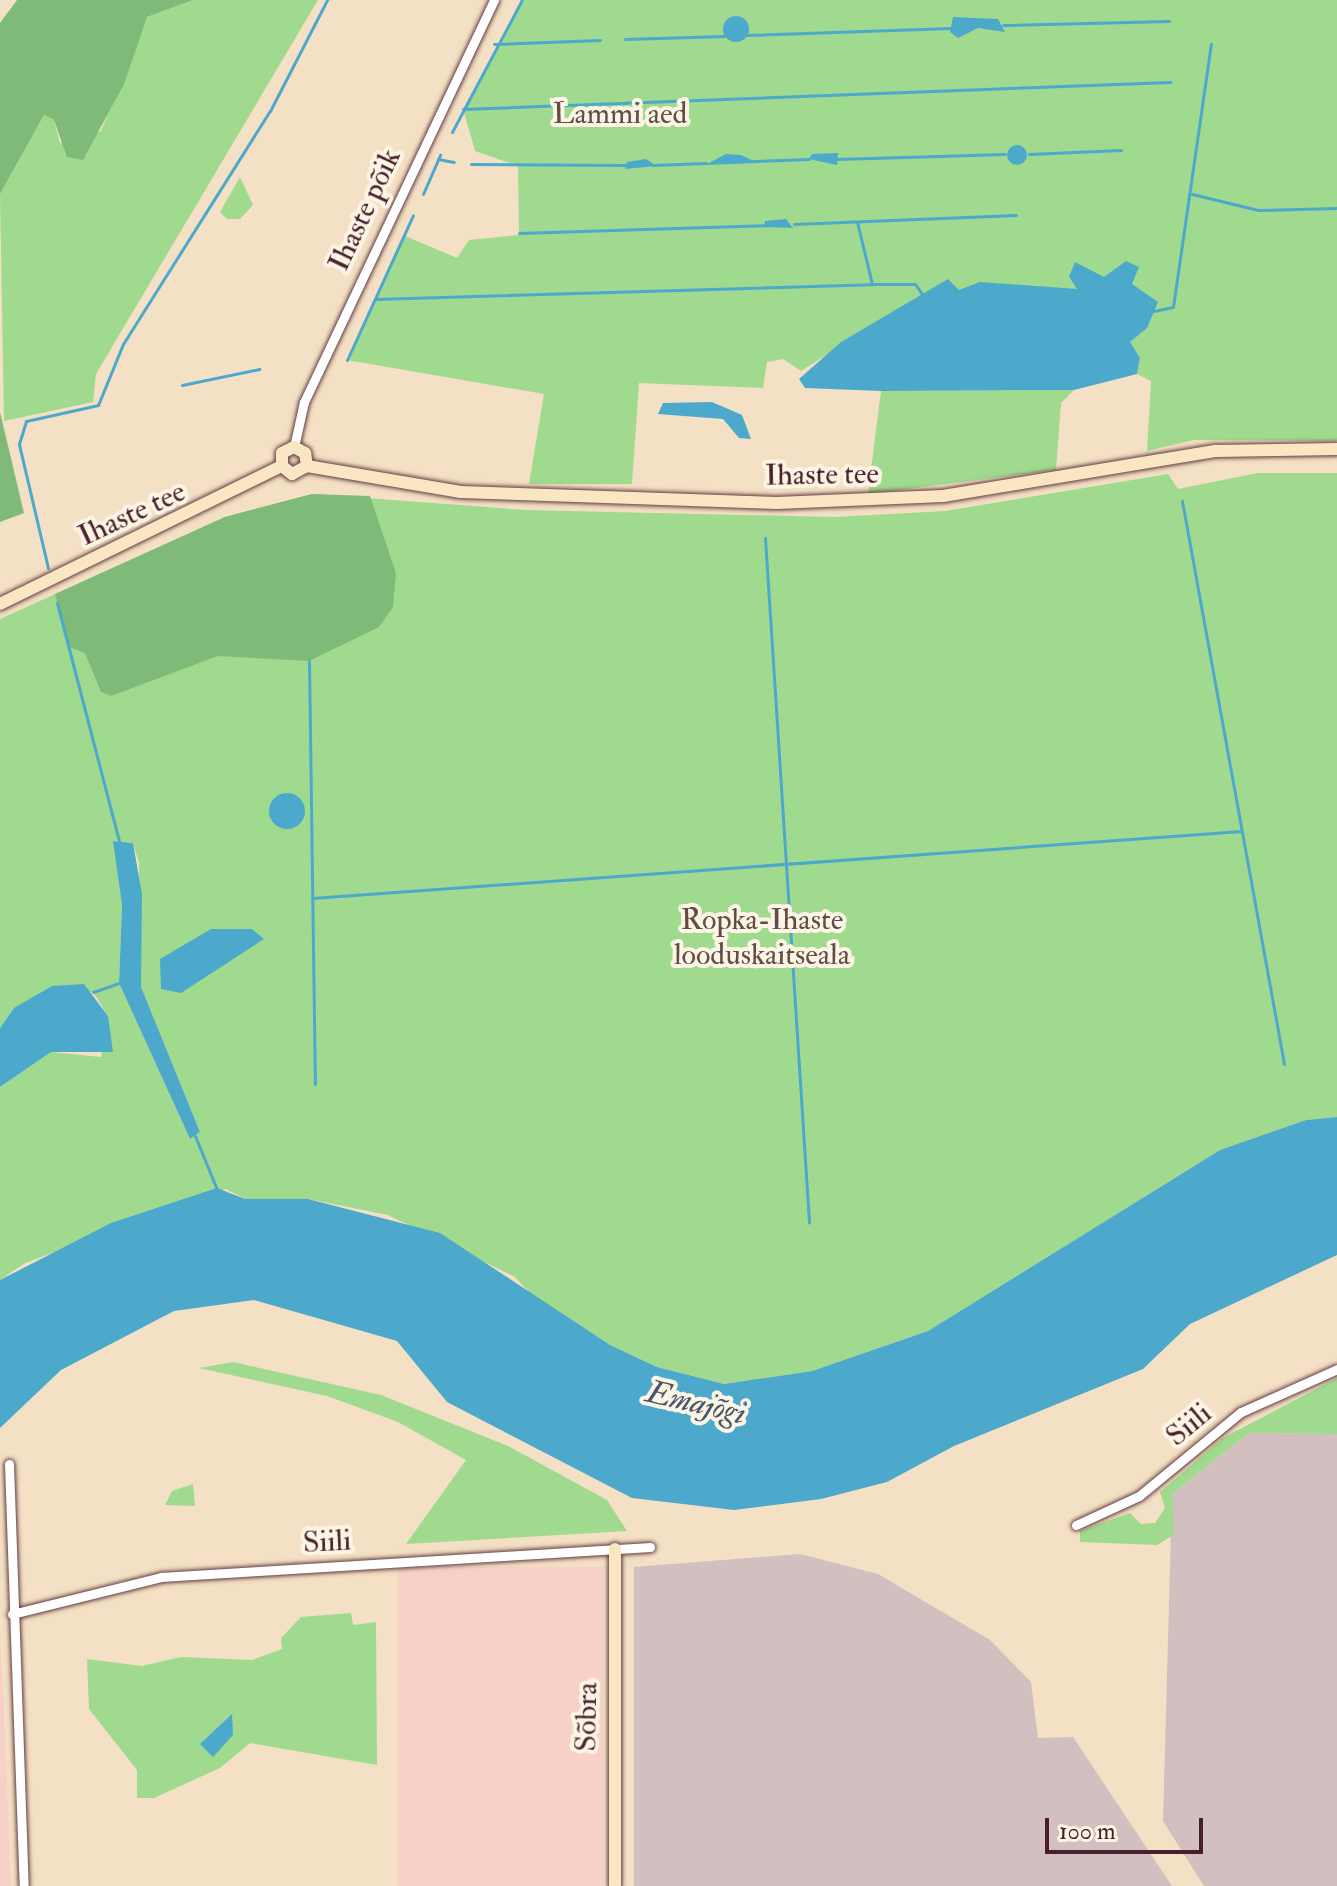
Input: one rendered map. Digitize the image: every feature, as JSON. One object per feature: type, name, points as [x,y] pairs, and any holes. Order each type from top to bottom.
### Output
[{"type":"street","name":"Ihaste põik","points":[[294,447],[304,402],[494,0]]},
{"type":"street","points":[[294,447],[305,453],[307,466],[292,474],[282,466],[282,453],[294,447]]},
{"type":"street","name":"Ihaste tee","points":[[307,466],[461,492],[777,503],[943,496],[1216,451],[1337,449]]},
{"type":"street","name":"Ihaste tee","points":[[0,604],[282,466]]},
{"type":"street","name":"Siili","points":[[1076,1525],[1139,1496],[1241,1412],[1337,1369]]},
{"type":"street","points":[[9,1464],[24,1886]]},
{"type":"street","name":"Siili","points":[[12,1614],[161,1577],[650,1547]]},
{"type":"street","name":"Sõbra","points":[[615,1549],[615,1886]]},
{"type":"shaded area","points":[[1249,1433],[1337,1434],[1337,1886],[1204,1886],[1163,1821],[1172,1494]]},
{"type":"shaded area","points":[[800,1554],[878,1574],[990,1640],[1031,1682],[1038,1738],[1073,1737],[1172,1886],[634,1886],[634,1567]]},
{"type":"shaded area","points":[[398,1567],[603,1567],[603,1886],[398,1886]]},
{"type":"shaded area","points":[[0,1637],[4,1709],[11,1886],[0,1886]]},
{"type":"green space","points":[[17,0],[193,0],[147,17],[124,84],[83,160],[67,157],[54,120],[44,115],[0,194],[0,23]]},
{"type":"green space","points":[[193,0],[318,0],[96,374],[93,402],[4,421],[0,194],[44,115],[54,120],[60,143],[101,131],[147,17]]},
{"type":"green space","name":"Lammi aed","points":[[522,0],[1337,0],[1337,441],[1194,440],[1147,451],[1151,381],[1137,374],[1140,358],[1129,342],[1147,328],[1104,277],[1069,277],[1078,289],[959,291],[889,315],[801,371],[783,359],[767,362],[763,388],[639,383],[632,484],[529,484],[544,394],[347,360],[405,236],[457,258],[469,240],[519,235],[518,166],[475,151],[463,109]]},
{"type":"green space","points":[[240,177],[253,205],[240,219],[227,219],[220,212]]},
{"type":"green space","points":[[1074,390],[1061,403],[1056,470],[868,494],[881,391]]},
{"type":"green space","points":[[0,412],[24,513],[0,522]]},
{"type":"green space","name":"Ropka-Ihaste looduskaitseala","points":[[1258,473],[1337,473],[1337,1117],[1306,1120],[1220,1150],[928,1331],[812,1371],[724,1384],[657,1367],[610,1345],[538,1302],[515,1277],[388,1215],[308,1199],[245,1199],[226,1189],[25,1263],[0,1280],[0,1087],[51,1052],[101,1057],[108,1016],[93,992],[14,1008],[0,1028],[0,619],[225,517],[312,494],[525,510],[834,517],[945,511],[1168,474],[1178,489]],"holes":[[[114,841],[133,843],[139,863],[141,988],[200,1132],[190,1139],[119,983],[122,905]]]},
{"type":"green space","points":[[312,494],[370,496],[396,573],[393,607],[379,627],[309,661],[218,656],[111,696],[101,692],[85,653],[69,647],[55,594],[225,517]]},
{"type":"green space","points":[[233,1362],[381,1395],[508,1446],[607,1500],[627,1531],[406,1544],[466,1460],[398,1422],[327,1396],[199,1368]]},
{"type":"green space","points":[[1337,1378],[1337,1434],[1249,1433],[1172,1494],[1174,1535],[1157,1545],[1080,1542],[1080,1531],[1130,1513],[1141,1524],[1155,1523],[1165,1508],[1160,1492],[1223,1438]]},
{"type":"green space","points":[[193,1484],[195,1506],[165,1505],[172,1491]]},
{"type":"green space","points":[[351,1613],[353,1625],[376,1622],[377,1765],[250,1743],[220,1768],[154,1798],[137,1798],[137,1770],[89,1709],[87,1659],[142,1666],[181,1657],[252,1660],[282,1649],[281,1638],[301,1617]]},
{"type":"water","points":[[736,16],[745,20],[749,29],[745,38],[736,42],[727,38],[723,29],[727,20]]},
{"type":"water","points":[[953,17],[998,19],[1005,32],[978,28],[958,38],[950,32]]},
{"type":"water","points":[[1013,145],[1021,145],[1027,155],[1021,165],[1013,165],[1007,159],[1007,151]]},
{"type":"water","points":[[838,153],[837,165],[809,159],[812,154]]},
{"type":"water","points":[[726,154],[741,155],[758,163],[705,165]]},
{"type":"water","points":[[646,159],[657,166],[625,169],[627,162]]},
{"type":"water","points":[[786,219],[793,228],[764,227],[765,221]]},
{"type":"water","points":[[1126,261],[1139,267],[1132,284],[1158,302],[1147,328],[1130,342],[1140,358],[1137,374],[1074,390],[881,391],[805,388],[799,379],[841,342],[948,279],[959,290],[980,282],[1077,289],[1069,277],[1075,262],[1104,277]]},
{"type":"water","points":[[712,402],[742,415],[751,439],[739,438],[723,419],[658,414],[663,403]]},
{"type":"water","points":[[287,793],[300,798],[305,811],[300,824],[287,829],[274,824],[269,811],[274,798]]},
{"type":"water","points":[[113,841],[133,843],[142,894],[141,987],[200,1132],[190,1139],[119,983],[122,905]]},
{"type":"water","points":[[211,929],[252,929],[264,939],[181,993],[161,989],[160,959]]},
{"type":"water","points":[[84,984],[108,1016],[113,1052],[51,1052],[0,1087],[0,1028],[14,1008],[52,986]]},
{"type":"water","name":"Emajõgi","points":[[1337,1117],[1337,1255],[1190,1324],[1143,1369],[954,1446],[887,1482],[821,1499],[734,1510],[632,1498],[447,1402],[397,1341],[254,1300],[174,1311],[61,1370],[0,1428],[0,1280],[111,1223],[217,1188],[245,1199],[308,1199],[440,1233],[610,1345],[657,1367],[724,1384],[812,1371],[928,1331],[1220,1150],[1306,1120]]},
{"type":"water","points":[[232,1714],[233,1735],[213,1757],[200,1744]]},
{"type":"waterway","points":[[48,568],[19,444],[26,421],[98,405],[123,344],[270,111],[327,0]]},
{"type":"waterway","points":[[452,132],[522,0]]},
{"type":"waterway","points":[[1003,25],[1169,21]]},
{"type":"waterway","points":[[747,35],[951,28]]},
{"type":"waterway","points":[[625,39],[724,36]]},
{"type":"waterway","points":[[494,44],[600,40]]},
{"type":"waterway","points":[[1154,311],[1173,307],[1211,44]]},
{"type":"waterway","points":[[463,109],[1170,82]]},
{"type":"waterway","points":[[1029,154],[1121,150]]},
{"type":"waterway","points":[[837,159],[1005,154]]},
{"type":"waterway","points":[[423,194],[440,155]]},
{"type":"waterway","points":[[438,159],[454,162]]},
{"type":"waterway","points":[[753,161],[809,159]]},
{"type":"waterway","points":[[653,165],[706,163]]},
{"type":"waterway","points":[[471,164],[626,165]]},
{"type":"waterway","points":[[1192,194],[1258,210],[1337,208]]},
{"type":"waterway","points":[[347,360],[413,215]]},
{"type":"waterway","points":[[794,224],[1016,215]]},
{"type":"waterway","points":[[857,222],[872,284],[915,284],[922,294]]},
{"type":"waterway","points":[[519,233],[767,225]]},
{"type":"waterway","points":[[375,299],[872,284]]},
{"type":"waterway","points":[[182,385],[259,369]]},
{"type":"waterway","points":[[1182,501],[1284,1064]]},
{"type":"waterway","points":[[765,538],[809,1223]]},
{"type":"waterway","points":[[57,603],[120,844]]},
{"type":"waterway","points":[[309,661],[315,1084]]},
{"type":"waterway","points":[[312,898],[1242,831]]},
{"type":"waterway","points":[[93,992],[119,983]]},
{"type":"waterway","points":[[195,1136],[218,1192]]}]
